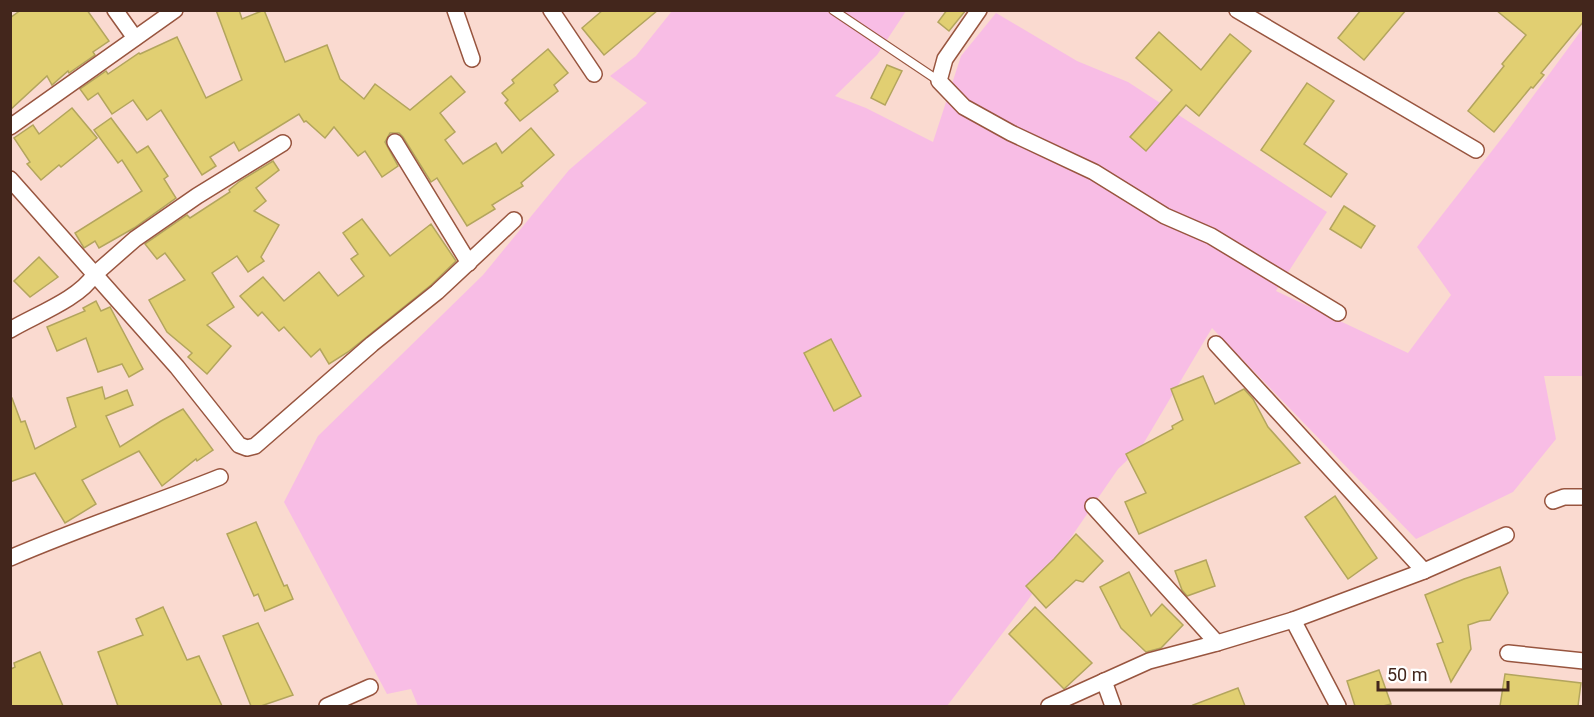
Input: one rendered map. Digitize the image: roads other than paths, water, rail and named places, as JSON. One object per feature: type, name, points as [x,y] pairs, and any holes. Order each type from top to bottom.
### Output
[{"type":"street","points":[[115,10],[135,38]]},
{"type":"street","points":[[10,127],[176,10]]},
{"type":"street","points":[[454,10],[472,59]]},
{"type":"street","points":[[551,10],[594,74]]},
{"type":"street","points":[[979,10],[945,59],[939,81],[964,107],[1011,133],[1094,172],[1165,216],[1211,236],[1338,313]]},
{"type":"street","points":[[1237,10],[1476,150]]},
{"type":"street","points":[[10,330],[69,297],[89,282],[135,239],[197,196],[283,142]]},
{"type":"street","points":[[395,142],[470,263]]},
{"type":"street","points":[[10,179],[177,367],[238,445],[247,448],[255,446],[372,344],[437,292],[514,220]]},
{"type":"street","points":[[1216,344],[1424,571]]},
{"type":"street","points":[[10,558],[60,536],[139,510],[220,477]]},
{"type":"street","points":[[1553,501],[1564,497],[1584,497]]},
{"type":"street","points":[[1093,506],[1217,643]]},
{"type":"street","points":[[1049,706],[1149,661],[1293,620],[1424,571],[1506,535]]},
{"type":"street","points":[[1293,620],[1338,706]]},
{"type":"street","points":[[1508,652],[1584,661]]},
{"type":"street","points":[[1104,681],[1113,706]]},
{"type":"street","points":[[327,706],[370,687]]},
{"type":"lane","points":[[833,10],[939,81]]}]
